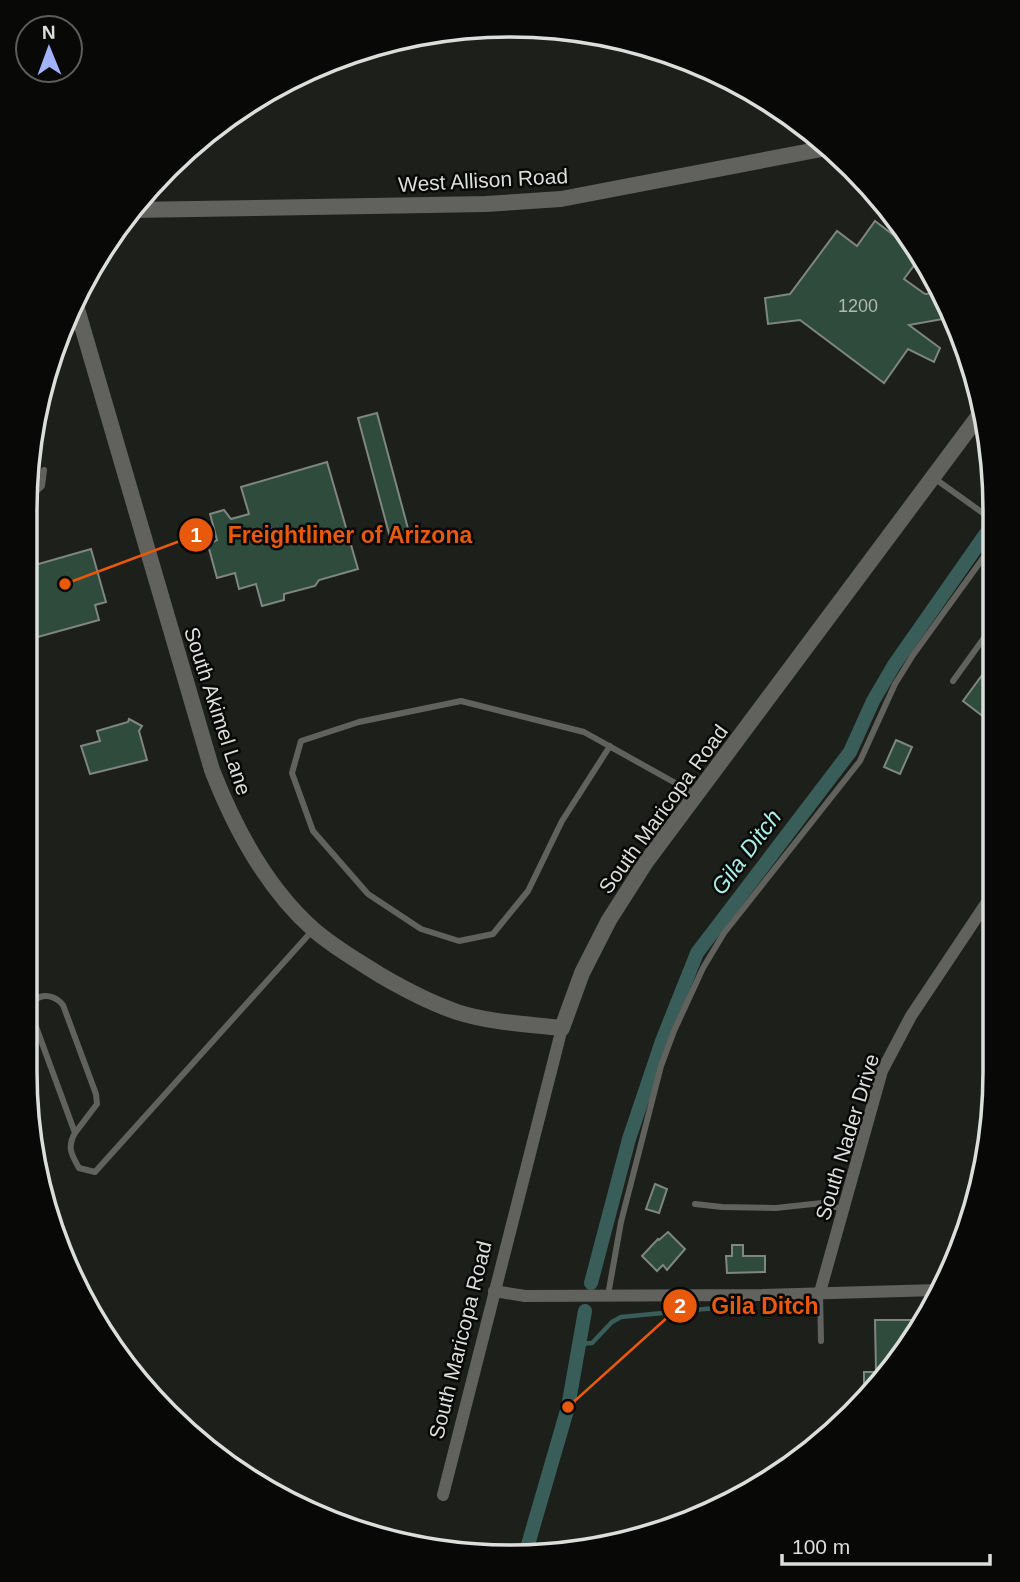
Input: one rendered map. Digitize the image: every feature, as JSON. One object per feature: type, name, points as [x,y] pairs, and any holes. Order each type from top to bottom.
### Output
[{"type":"street","name":"West Allison Road","points":[[144,211],[486,204],[561,199],[817,150]]},
{"type":"street","name":"South Akimel Lane","points":[[79,316],[212,771],[229,813],[251,853],[275,888],[313,929],[348,956],[397,985],[457,1012],[490,1020],[562,1028]]},
{"type":"street","name":"South Maricopa Road","points":[[443,1495],[562,1028],[582,973],[609,920],[646,862],[975,422]]},
{"type":"street","name":"South Nader Drive","points":[[820,1292],[882,1071],[911,1016],[983,908]]},
{"type":"street","points":[[494,1291],[525,1296],[762,1295],[929,1290]]},
{"type":"lane","points":[[38,490],[42,486],[44,470]]},
{"type":"lane","points":[[934,478],[983,513]]},
{"type":"lane","points":[[608,1295],[621,1222],[661,1066],[703,968],[724,933],[860,761],[895,684],[983,558]]},
{"type":"lane","points":[[953,681],[983,639]]},
{"type":"lane","points":[[610,746],[562,821],[528,891],[494,934],[459,940],[421,929],[368,894],[313,831],[292,773],[301,741],[359,722],[461,701],[584,732],[610,746],[696,795]]},
{"type":"lane","points":[[37,999],[49,995],[57,997],[63,1005],[96,1094],[97,1104],[70,1142],[70,1152],[79,1168],[95,1172],[313,929]]},
{"type":"lane","points":[[37,1029],[75,1133]]},
{"type":"lane","points":[[695,1204],[776,1208],[822,1202],[844,1209]]},
{"type":"lane","points":[[820,1292],[821,1341]]},
{"type":"building","points":[[875,221],[896,237],[915,265],[904,279],[925,294],[930,293],[942,319],[909,325],[940,348],[934,362],[908,349],[884,383],[800,320],[768,324],[765,298],[790,294],[837,231],[857,246]]},
{"type":"building","points":[[377,413],[410,536],[391,541],[358,418]]},
{"type":"building","points":[[327,462],[358,569],[319,580],[315,586],[284,594],[284,600],[262,606],[256,584],[239,589],[235,573],[217,578],[208,545],[217,540],[210,514],[224,510],[231,519],[249,514],[241,487]]},
{"type":"building","points":[[91,549],[106,602],[95,605],[99,620],[37,637],[37,564]]},
{"type":"building","points":[[983,674],[983,716],[963,701]]},
{"type":"building","points":[[129,719],[142,726],[139,731],[147,760],[90,774],[81,746],[100,741],[97,731],[128,722]]},
{"type":"building","points":[[896,740],[912,747],[900,774],[884,767]]},
{"type":"building","points":[[655,1184],[667,1189],[659,1213],[646,1209]]},
{"type":"building","points":[[668,1232],[685,1249],[667,1270],[663,1265],[657,1271],[642,1256]]},
{"type":"building","points":[[732,1245],[743,1245],[743,1256],[765,1256],[765,1272],[727,1273],[726,1256],[732,1256]]},
{"type":"building","points":[[875,1320],[913,1320],[903,1335],[876,1371]]},
{"type":"building","points":[[864,1372],[876,1372],[864,1386]]},
{"type":"waterway","name":"Gila Ditch","points":[[591,1283],[629,1139],[662,1041],[697,953],[850,752],[873,701],[894,665],[983,538]]},
{"type":"waterway","points":[[580,1344],[592,1343],[612,1322],[621,1317],[715,1308]]},
{"type":"waterway","name":"Gila Ditch","points":[[528,1544],[568,1407],[585,1311]]},
{"type":"place","name":"Freightliner of Arizona","points":[[65,584]]},
{"type":"place","name":"Gila Ditch","points":[[568,1407]]}]
